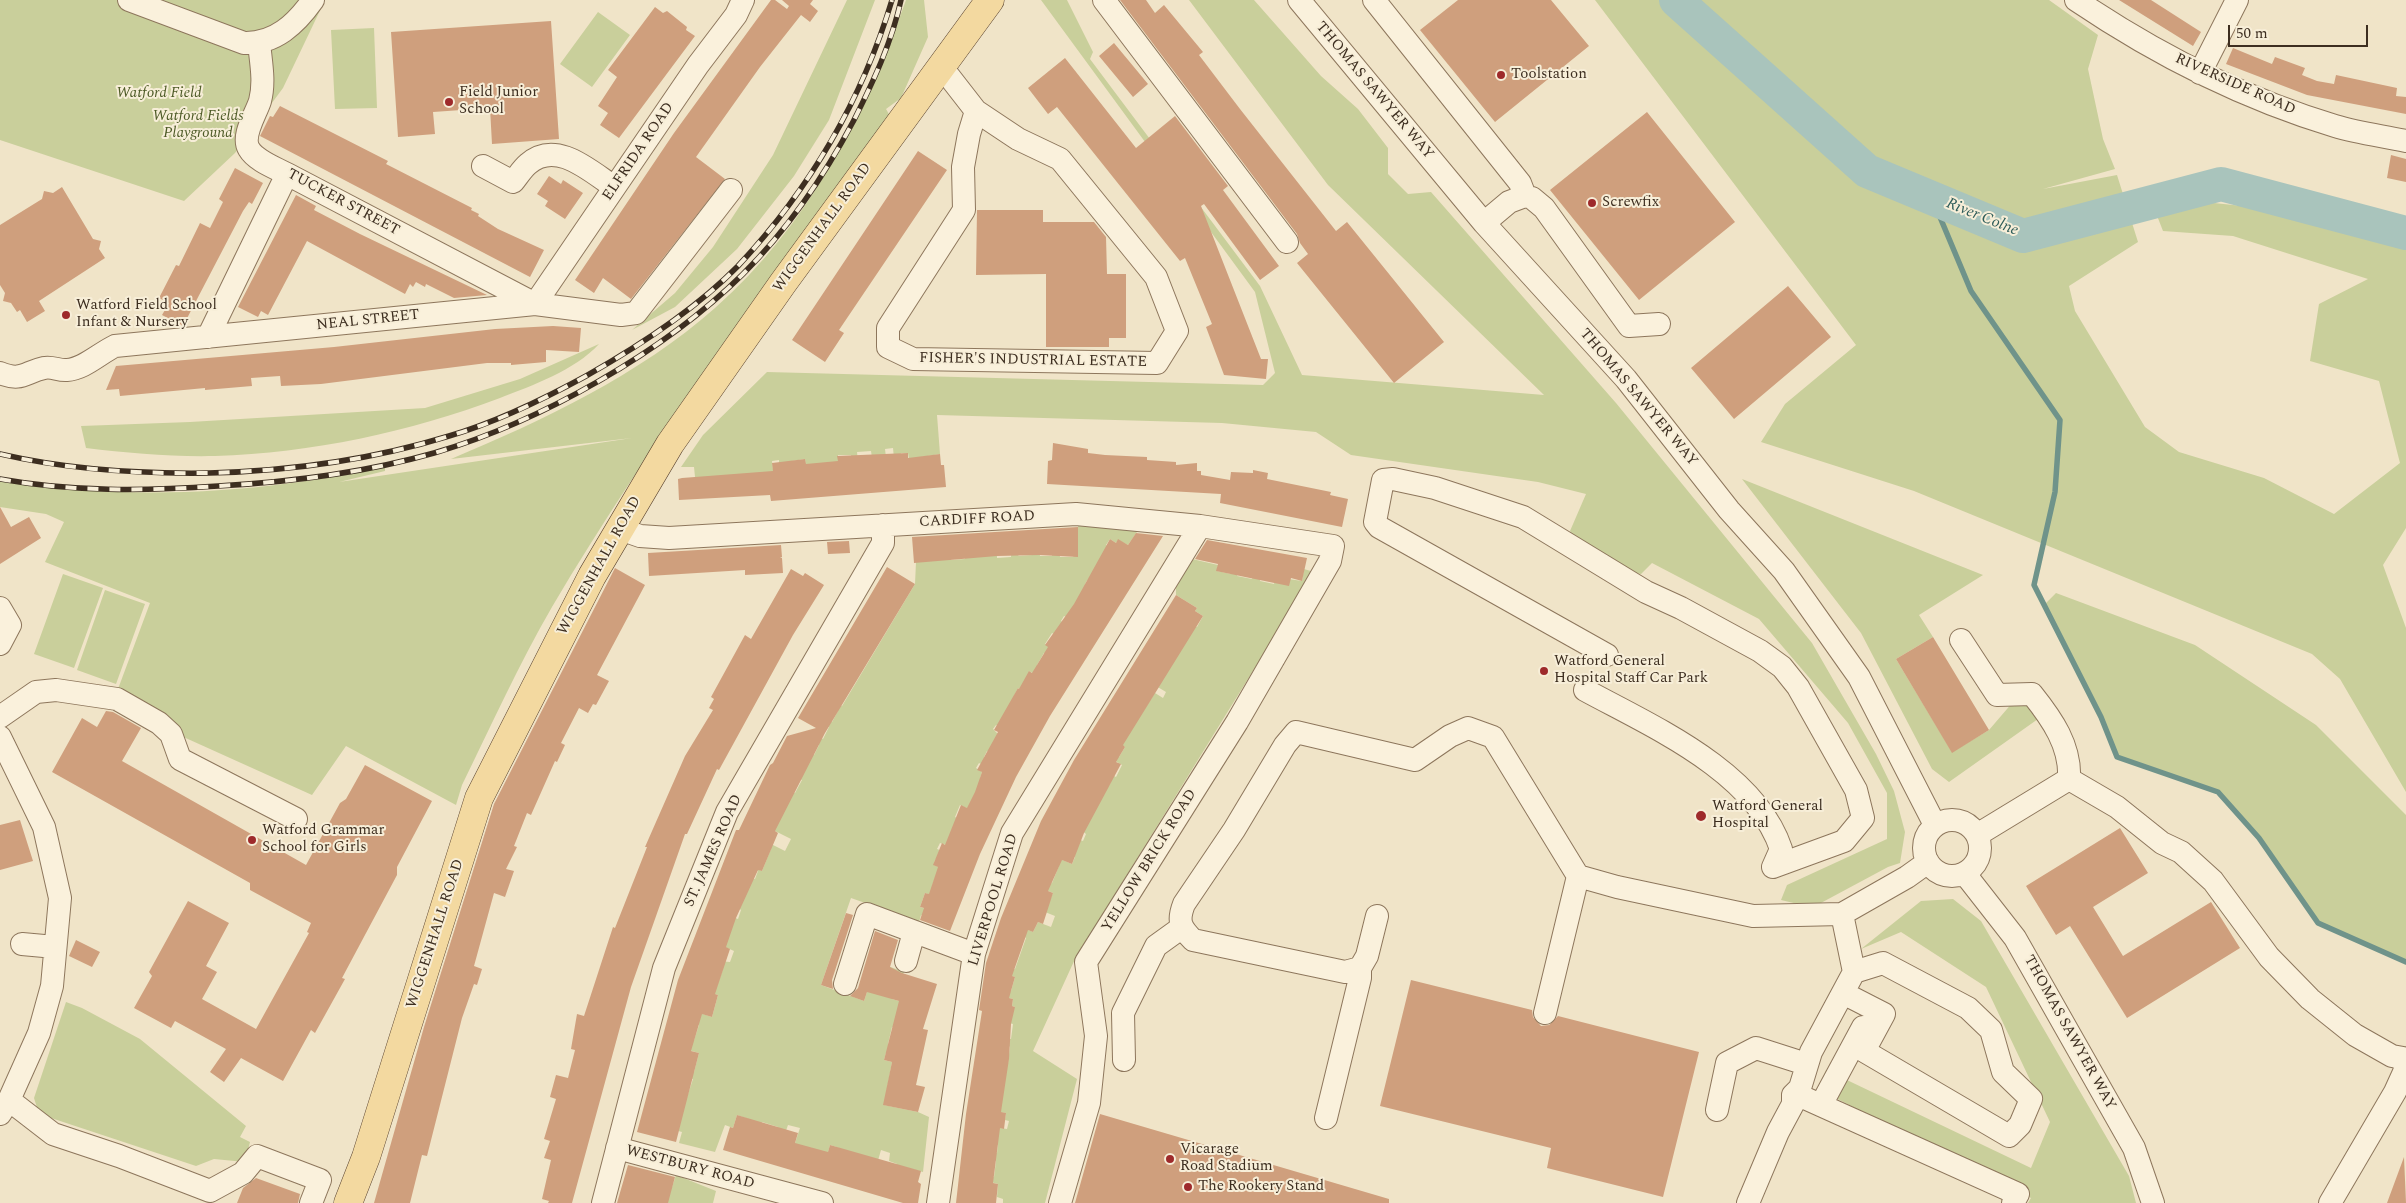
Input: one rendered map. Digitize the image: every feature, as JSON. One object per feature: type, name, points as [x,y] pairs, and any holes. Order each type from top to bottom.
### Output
[{"type":"main road","name":"WIGGENHALL ROAD","points":[[348,1203],[366,1157],[479,798],[592,576],[670,444],[783,283],[988,1]]},
{"type":"street","points":[[129,0],[244,43],[259,43],[283,32],[301,16],[313,0]]},
{"type":"street","name":"ELFRIDA ROAD","points":[[535,304],[698,65],[736,15],[743,0]]},
{"type":"street","points":[[1104,0],[1287,242]]},
{"type":"street","name":"THOMAS SAWYER WAY","points":[[1299,0],[1484,223],[1626,379],[1729,510],[1784,571],[1859,677],[1935,825]]},
{"type":"street","points":[[1374,0],[1509,168],[1520,183],[1525,196]]},
{"type":"street","name":"RIVERSIDE ROAD","points":[[2076,0],[2120,29],[2200,73],[2268,103],[2337,126],[2406,140]]},
{"type":"street","points":[[2200,73],[2237,0]]},
{"type":"street","name":"TUCKER STREET","points":[[259,43],[263,76],[260,100],[246,142],[249,150],[257,157],[287,174],[535,304]]},
{"type":"street","name":"FISHER'S INDUSTRIAL ESTATE","points":[[941,66],[976,111],[1018,139],[1060,158],[1156,277],[1177,331],[1157,363],[912,359],[888,347],[888,328],[964,210],[963,167],[969,134],[976,111]]},
{"type":"street","points":[[483,166],[513,182],[528,164],[539,156],[554,153],[578,162],[614,187]]},
{"type":"street","points":[[208,337],[287,174]]},
{"type":"street","name":"NEAL STREET","points":[[0,373],[8,376],[25,376],[45,367],[66,371],[82,365],[115,346],[535,304],[621,315],[636,313],[731,190]]},
{"type":"street","points":[[1484,223],[1509,202],[1525,196],[1532,198],[1544,208],[1629,326],[1658,324]]},
{"type":"street","points":[[1585,690],[1697,751],[1726,776],[1756,805],[1774,829],[1781,849],[1773,867],[1844,841],[1863,818],[1856,790],[1798,687],[1782,667],[1760,651],[1681,608],[1646,592],[1523,517],[1435,488],[1393,479],[1383,480],[1375,522],[1380,527],[1607,655]]},
{"type":"street","name":"CARDIFF ROAD","points":[[620,529],[640,536],[669,538],[1076,514],[1200,526],[1333,546]]},
{"type":"street","name":"ST. JAMES ROAD","points":[[603,1203],[664,968],[727,812],[883,542],[883,525]]},
{"type":"street","name":"LIVERPOOL ROAD","points":[[938,1203],[974,954],[1012,834],[1200,526]]},
{"type":"street","name":"YELLOW BRICK ROAD","points":[[1060,1203],[1089,1103],[1096,1036],[1086,962],[1237,722],[1330,560],[1333,546]]},
{"type":"street","points":[[0,608],[10,624],[0,644]]},
{"type":"street","points":[[1961,640],[1997,695],[2032,694],[2064,744],[2070,763],[2070,779]]},
{"type":"street","points":[[0,717],[36,692],[56,690],[117,699],[159,723],[171,734],[180,759],[296,819]]},
{"type":"street","points":[[1360,968],[1345,972],[1193,940],[1181,928],[1179,916],[1184,904],[1234,830],[1285,745],[1296,732],[1415,760],[1450,736],[1468,728],[1493,737],[1519,768],[1578,876],[1545,1013]]},
{"type":"street","points":[[2,746],[44,827],[60,898],[52,986],[39,1033],[4,1107],[53,1134],[118,1156],[210,1191],[243,1173],[257,1156],[320,1180],[311,1203]]},
{"type":"street","points":[[1978,835],[2070,779]]},
{"type":"street","points":[[2070,779],[2117,807],[2162,843],[2181,852],[2213,881],[2269,957],[2310,999],[2355,1035],[2392,1056],[2404,1058],[2405,1070],[2395,1092],[2330,1203]]},
{"type":"street","points":[[1948,820],[1962,821],[1970,826],[1978,835],[1980,848],[1978,857],[1965,874],[1950,876],[1941,874],[1928,862],[1924,844],[1928,832],[1935,825],[1948,820]]},
{"type":"street","points":[[1578,876],[1617,887],[1753,916],[1842,914],[1907,877],[1928,862]]},
{"type":"street","name":"THOMAS SAWYER WAY","points":[[1965,874],[2015,938],[2134,1148],[2153,1203]]},
{"type":"street","points":[[844,984],[867,914],[974,954]]},
{"type":"street","points":[[1748,1203],[1778,1132],[1793,1104],[1793,1095],[1800,1088],[1806,1064],[1854,972],[1842,914]]},
{"type":"street","points":[[1326,1118],[1356,995],[1360,968],[1367,956],[1377,916]]},
{"type":"street","points":[[1124,1060],[1123,1013],[1156,946],[1181,928]]},
{"type":"street","points":[[906,961],[914,932]]},
{"type":"street","points":[[22,944],[55,947]]},
{"type":"street","points":[[1843,993],[1884,1014],[1864,1051],[2010,1136],[2020,1125],[2031,1099],[2003,1072],[1991,1030],[1968,1008],[1883,963],[1854,972]]},
{"type":"street","points":[[1820,1105],[1865,1022],[1877,1027]]},
{"type":"street","points":[[1717,1110],[1727,1062],[1756,1048],[1806,1064]]},
{"type":"street","points":[[1793,1095],[1820,1105],[2018,1194],[2013,1203]]},
{"type":"street","name":"WESTBURY ROAD","points":[[617,1148],[822,1203]]},
{"type":"green space","name":"Watford Field","points":[[0,0],[325,0],[283,88],[235,153],[184,201],[0,140]]},
{"type":"green space","points":[[847,0],[875,0],[829,120],[794,176],[737,249],[675,307],[632,330],[675,293],[713,247],[773,155]]},
{"type":"green space","points":[[906,0],[924,0],[928,37],[901,98],[886,109],[890,116],[715,358],[591,543],[528,651],[462,785],[456,805],[346,746],[312,795],[179,735],[118,689],[150,603],[45,562],[64,522],[46,514],[0,507],[0,481],[109,492],[182,492],[255,487],[338,476],[385,467],[385,471],[339,482],[632,438],[451,459],[555,412],[623,375],[686,332],[715,308],[748,276],[805,205],[830,166],[872,85]]},
{"type":"green space","points":[[1041,0],[1067,0],[1093,52],[1090,59],[1260,286],[1302,375],[1544,395],[1328,185],[1189,0],[1254,0],[1321,76],[1358,109],[1388,148],[1388,174],[1408,194],[1431,192],[1616,403],[1812,643],[1876,754],[1894,791],[1905,832],[1900,863],[1888,867],[1819,904],[1802,905],[1781,900],[1787,885],[1887,839],[1887,793],[1848,723],[1759,619],[1652,563],[1641,574],[1621,571],[1576,540],[1570,531],[1586,494],[1538,482],[1351,455],[1316,432],[1222,423],[937,415],[940,454],[909,459],[908,453],[901,453],[895,469],[893,448],[885,449],[886,457],[874,471],[871,451],[857,452],[859,471],[853,471],[851,455],[838,455],[839,472],[807,476],[805,459],[792,461],[779,468],[779,460],[772,461],[774,478],[695,477],[694,467],[681,467],[703,435],[767,372],[1263,385],[1275,373],[1255,292]]},
{"type":"green space","points":[[1595,0],[2049,0],[2098,35],[2088,69],[2103,139],[2115,169],[2043,189],[2117,175],[2138,242],[2069,286],[2075,311],[2145,427],[2179,452],[2264,478],[2334,514],[2400,463],[2379,381],[2310,361],[2319,304],[2368,279],[2233,236],[2163,231],[2154,208],[2195,201],[2271,209],[2406,247],[2406,528],[2383,565],[2406,628],[2406,792],[2340,679],[2312,654],[1914,491],[1761,442],[1785,404],[1856,345]]},
{"type":"green space","points":[[598,12],[630,35],[592,87],[560,64]]},
{"type":"green space","points":[[374,28],[377,108],[335,109],[331,30]]},
{"type":"green space","points":[[599,344],[589,354],[565,370],[500,398],[395,431],[324,445],[251,454],[215,456],[134,453],[86,448],[81,426],[190,422],[425,408],[520,379]]},
{"type":"green space","points":[[1742,479],[1983,575],[1919,615],[1933,637],[1896,659],[1952,752],[1989,730],[2019,695],[2038,719],[1949,782],[1932,769],[1861,633]]},
{"type":"green space","points":[[1078,525],[1139,529],[1128,545],[1118,540],[1116,543],[1110,539],[1106,545],[1111,549],[1086,582],[1078,623],[1064,616],[1061,621],[1064,623],[1066,641],[1052,633],[1045,644],[1058,653],[1055,660],[1044,653],[1037,665],[1045,680],[1029,671],[1035,698],[1018,688],[1014,696],[1013,735],[996,725],[993,729],[998,734],[991,753],[987,751],[984,757],[994,771],[979,763],[976,768],[982,772],[980,778],[989,783],[975,812],[960,805],[955,817],[969,823],[957,849],[940,843],[937,849],[945,852],[935,860],[934,865],[948,871],[936,875],[932,886],[940,889],[938,897],[925,893],[920,907],[932,911],[929,918],[921,915],[919,922],[851,898],[821,985],[864,1001],[877,962],[904,972],[892,999],[906,1003],[903,1030],[892,1027],[888,1044],[900,1047],[886,1053],[884,1060],[892,1062],[884,1105],[918,1112],[929,1117],[923,1172],[904,1167],[893,1176],[897,1164],[889,1161],[890,1153],[881,1150],[875,1171],[859,1159],[830,1145],[827,1156],[812,1148],[794,1146],[800,1128],[788,1125],[782,1142],[778,1127],[762,1122],[758,1135],[754,1121],[737,1115],[733,1128],[725,1125],[715,1152],[679,1143],[682,1132],[663,1127],[687,1097],[693,1079],[678,1075],[694,1072],[699,1053],[685,1049],[694,1040],[699,1025],[693,1022],[697,1012],[712,1017],[718,995],[700,989],[717,986],[723,969],[708,960],[730,962],[734,951],[723,946],[727,915],[738,919],[741,910],[733,904],[744,875],[755,879],[758,871],[749,866],[762,871],[771,849],[761,844],[763,840],[785,851],[791,839],[765,826],[785,789],[795,793],[802,780],[792,776],[804,751],[814,755],[819,745],[811,740],[814,734],[823,739],[829,727],[821,723],[823,718],[832,722],[838,711],[833,701],[842,706],[915,584],[916,562],[950,552],[951,560],[965,559],[965,551],[997,551],[997,558],[1011,557],[1011,549],[1019,556],[1032,555],[1039,549],[1040,556],[1052,556],[1052,549],[1059,549],[1060,557],[1073,557],[1078,550]]},
{"type":"green space","points":[[1192,559],[1218,565],[1217,571],[1231,574],[1239,569],[1237,576],[1252,579],[1254,572],[1261,574],[1260,581],[1274,584],[1275,577],[1302,581],[1304,569],[1314,572],[1075,959],[1033,1051],[1077,1079],[1045,1203],[1003,1203],[1003,1199],[997,1197],[998,1184],[983,1180],[994,1177],[996,1161],[986,1159],[987,1152],[997,1153],[998,1145],[995,1144],[988,1126],[1007,1129],[1009,1121],[1005,1120],[1006,1113],[991,1111],[1008,1063],[1010,1047],[1001,1037],[1011,1039],[1013,1024],[1004,1022],[1015,1007],[1012,1006],[1013,999],[1002,996],[1011,991],[1015,977],[1007,975],[1008,970],[1015,969],[1026,938],[1020,932],[1022,927],[1033,932],[1038,922],[1051,927],[1055,916],[1030,906],[1046,909],[1053,893],[1041,888],[1052,883],[1059,866],[1053,856],[1072,864],[1075,857],[1069,855],[1063,833],[1083,841],[1086,834],[1081,830],[1111,782],[1099,768],[1116,777],[1122,765],[1107,756],[1110,752],[1119,757],[1125,747],[1121,744],[1155,693],[1163,698],[1166,692],[1151,683],[1189,622],[1197,627],[1203,616],[1195,611],[1197,608],[1176,595],[1176,585]]},
{"type":"green space","points":[[63,574],[103,588],[74,668],[34,654]]},
{"type":"green space","points":[[105,590],[145,604],[116,684],[77,670]]},
{"type":"green space","points":[[2056,593],[2195,645],[2316,725],[2406,815],[2406,962],[2318,923],[2259,838],[2218,792],[2117,757],[2101,717],[2044,605]]},
{"type":"green space","points":[[1953,899],[1981,921],[2129,1176],[2136,1203],[2028,1203],[2031,1198],[1818,1089],[1826,1070],[2031,1168],[2050,1122],[1986,987],[1901,932],[1861,949],[1921,901]]},
{"type":"green space","points":[[66,1002],[82,1008],[140,1039],[246,1126],[240,1137],[250,1142],[245,1162],[214,1159],[196,1166],[39,1114],[34,1098]]},
{"type":"green space","points":[[676,1175],[716,1191],[713,1203],[657,1203],[672,1187]]},
{"type":"building","points":[[771,0],[775,0],[787,9],[789,6],[782,0],[813,0],[810,4],[818,11],[810,22],[801,15],[760,67],[696,157],[725,179],[631,299],[603,278],[594,293],[575,280],[674,133]]},
{"type":"building","points":[[1120,0],[1146,0],[1155,13],[1164,5],[1203,52],[1199,55],[1336,231],[1347,222],[1444,342],[1394,383],[1297,263],[1308,254],[1300,243],[1297,234]]},
{"type":"building","points":[[1458,0],[1551,0],[1589,46],[1495,122],[1420,30]]},
{"type":"building","points":[[2119,0],[2151,0],[2201,32],[2193,46]]},
{"type":"building","points":[[655,7],[663,13],[667,11],[687,27],[686,30],[695,36],[619,138],[600,125],[608,113],[598,106],[617,77],[608,70]]},
{"type":"building","points":[[551,21],[559,139],[492,144],[490,108],[433,112],[435,134],[398,137],[391,32]]},
{"type":"building","points":[[1114,43],[1148,84],[1133,97],[1099,56]]},
{"type":"building","points":[[2233,48],[2272,64],[2275,57],[2305,68],[2302,75],[2317,81],[2334,84],[2336,75],[2397,88],[2396,96],[2406,97],[2406,114],[2307,95],[2226,64]]},
{"type":"building","points":[[1065,58],[1136,148],[1175,116],[1228,186],[1223,190],[1279,266],[1260,280],[1204,204],[1201,206],[1261,359],[1268,359],[1266,379],[1224,375],[1206,327],[1212,324],[1185,258],[1180,261],[1057,107],[1048,114],[1028,88]]},
{"type":"building","points":[[280,106],[388,161],[386,164],[472,208],[471,210],[479,214],[478,216],[498,229],[544,250],[530,277],[260,136],[270,116],[273,117]]},
{"type":"building","points":[[1647,112],[1735,222],[1639,300],[1550,190]]},
{"type":"building","points":[[918,151],[947,170],[839,330],[844,333],[825,362],[792,340]]},
{"type":"building","points":[[2391,155],[2406,159],[2406,182],[2387,178]]},
{"type":"building","points":[[235,168],[263,183],[252,204],[249,202],[243,211],[183,326],[162,315],[169,303],[159,298],[176,265],[179,266],[200,223],[210,228],[223,202],[219,199]]},
{"type":"building","points":[[549,176],[561,184],[563,180],[583,193],[565,219],[545,206],[548,201],[537,194]]},
{"type":"building","points":[[62,187],[93,239],[101,241],[99,249],[105,258],[39,301],[45,311],[27,322],[20,310],[17,312],[11,303],[3,301],[5,293],[0,285],[0,225],[42,199],[44,191],[53,193]]},
{"type":"building","points":[[296,195],[316,206],[314,210],[487,295],[454,298],[426,284],[425,287],[416,282],[413,287],[410,284],[405,294],[307,241],[268,315],[261,311],[258,317],[238,307]]},
{"type":"building","points":[[977,210],[1043,210],[1043,222],[1094,222],[1106,237],[1107,274],[1126,274],[1126,338],[1109,338],[1109,347],[1046,347],[1046,274],[976,275]]},
{"type":"building","points":[[1788,286],[1831,337],[1734,419],[1691,368]]},
{"type":"building","points":[[553,326],[581,328],[579,352],[546,350],[546,362],[511,365],[511,363],[487,363],[321,384],[281,386],[280,376],[251,378],[252,386],[205,390],[205,388],[120,396],[119,389],[106,390],[116,366],[334,347],[495,329]]},
{"type":"building","points":[[1053,443],[1088,449],[1088,453],[1147,457],[1147,460],[1176,462],[1176,465],[1197,463],[1197,471],[1201,471],[1201,475],[1230,480],[1231,472],[1253,473],[1253,470],[1268,473],[1267,479],[1331,492],[1330,495],[1348,499],[1342,527],[1220,503],[1221,494],[1047,484],[1048,461],[1052,460]]},
{"type":"building","points":[[908,453],[908,458],[940,454],[941,465],[944,465],[946,487],[771,501],[770,495],[679,500],[678,479],[682,478],[773,471],[772,463],[805,459],[806,464],[838,461],[837,456]]},
{"type":"building","points":[[0,507],[11,527],[29,517],[41,538],[0,564]]},
{"type":"building","points":[[1078,527],[1078,557],[1039,555],[997,556],[914,563],[912,537]]},
{"type":"building","points":[[1136,533],[1163,536],[1050,716],[1016,777],[980,854],[950,931],[920,920],[924,908],[920,907],[925,893],[929,894],[938,867],[933,865],[942,843],[945,845],[961,805],[967,808],[975,792],[982,772],[977,770],[998,732],[994,730],[1029,671],[1032,673],[1048,647],[1045,645],[1074,604],[1110,539],[1116,543],[1118,539],[1128,545]]},
{"type":"building","points":[[1207,540],[1307,558],[1302,581],[1291,578],[1289,586],[1216,571],[1218,564],[1195,559]]},
{"type":"building","points":[[849,541],[850,553],[828,554],[827,542]]},
{"type":"building","points":[[781,545],[782,557],[780,557],[782,558],[783,573],[745,575],[745,570],[649,576],[648,553]]},
{"type":"building","points":[[887,567],[915,584],[825,733],[775,831],[778,833],[762,871],[758,870],[736,918],[726,947],[730,949],[715,994],[718,995],[712,1017],[702,1014],[691,1051],[699,1053],[676,1142],[637,1132],[678,980],[736,830],[739,830],[770,765],[773,763],[787,736],[816,728],[798,718]]},
{"type":"building","points":[[615,568],[645,585],[597,675],[609,681],[596,705],[593,704],[588,713],[579,708],[561,743],[565,745],[557,762],[555,761],[531,815],[527,813],[514,846],[517,847],[506,869],[514,871],[505,897],[494,893],[474,966],[482,969],[477,985],[474,984],[462,1018],[427,1156],[422,1155],[410,1203],[374,1203],[424,1027],[494,804]]},
{"type":"building","points":[[791,569],[803,576],[805,573],[824,585],[793,635],[719,770],[717,769],[687,834],[685,834],[631,987],[572,1203],[548,1203],[549,1201],[542,1199],[551,1160],[544,1158],[550,1141],[544,1139],[556,1099],[550,1097],[556,1075],[568,1078],[575,1050],[571,1049],[577,1014],[584,1016],[613,927],[615,928],[647,847],[645,847],[685,756],[713,710],[709,708],[714,699],[711,697],[745,635],[751,639]]},
{"type":"building","points":[[1176,595],[1197,608],[1195,611],[1203,616],[1123,745],[1125,747],[1116,762],[1121,764],[1084,833],[1072,864],[1062,860],[1048,891],[1053,893],[1043,924],[1038,922],[1033,932],[1028,930],[1012,976],[1015,977],[1009,998],[1013,999],[1012,1006],[1015,1007],[1011,1024],[1009,1059],[1001,1112],[1006,1113],[1004,1129],[1000,1128],[993,1183],[998,1184],[996,1203],[956,1203],[966,1114],[982,1011],[979,1010],[986,963],[1001,918],[1041,821],[1074,760]]},
{"type":"building","points":[[1933,637],[1989,730],[1952,753],[1896,659]]},
{"type":"building","points":[[106,711],[113,712],[141,728],[122,761],[306,865],[340,803],[346,799],[365,765],[432,801],[397,867],[397,875],[342,978],[345,979],[315,1033],[311,1030],[283,1081],[241,1058],[224,1082],[210,1072],[226,1049],[175,1021],[171,1028],[134,1008],[152,976],[149,972],[188,901],[229,923],[206,966],[217,972],[202,999],[256,1029],[309,933],[307,932],[311,923],[250,890],[250,883],[52,772],[82,718],[97,727]]},
{"type":"building","points":[[20,820],[33,861],[0,870],[0,825]]},
{"type":"building","points":[[2120,828],[2148,873],[2093,907],[2123,956],[2211,902],[2240,948],[2127,1018],[2070,926],[2056,935],[2026,886]]},
{"type":"building","points":[[846,913],[853,915],[832,980],[833,989],[821,985]]},
{"type":"building","points":[[875,931],[898,940],[890,967],[902,973],[937,984],[923,1029],[928,1030],[916,1085],[925,1087],[918,1112],[883,1105],[892,1062],[884,1060],[899,1001],[867,992],[864,1001],[850,996],[858,988]]},
{"type":"building","points":[[76,940],[100,952],[92,967],[69,956]]},
{"type":"building","points":[[1411,980],[1532,1010],[1533,1017],[1541,1026],[1549,1025],[1558,1016],[1699,1052],[1663,1197],[1547,1168],[1551,1148],[1380,1106]]},
{"type":"building","name":"Vicarage Road Stadium","points":[[1100,1114],[1389,1199],[1389,1203],[1075,1203]]},
{"type":"building","points":[[737,1115],[798,1133],[795,1143],[828,1152],[830,1145],[921,1171],[918,1182],[921,1184],[918,1203],[903,1203],[723,1150],[730,1127],[733,1128]]},
{"type":"building","points":[[2404,1157],[2406,1203],[2387,1203]]},
{"type":"building","points":[[628,1165],[675,1177],[668,1203],[617,1203]]},
{"type":"building","points":[[256,1178],[300,1194],[298,1203],[237,1203],[243,1188]]},
{"type":"waterway","name":"River Colne","points":[[1676,0],[1867,171],[2023,236],[2221,184],[2406,233]]},
{"type":"waterway","points":[[1932,198],[1971,291],[2060,420],[2055,492],[2034,585],[2101,717],[2117,757],[2218,792],[2259,838],[2318,923],[2406,962]]},
{"type":"railway","points":[[0,454],[52,464],[130,472],[209,473],[300,467],[390,452],[449,436],[502,417],[553,394],[626,352],[704,298],[738,266],[764,237],[810,175],[849,108],[880,37],[892,0]]},
{"type":"railway","points":[[0,479],[81,488],[136,489],[191,488],[327,476],[381,466],[434,453],[474,440],[558,403],[599,381],[676,331],[743,274],[775,239],[818,181],[843,141],[875,76],[887,46],[901,0]]},
{"type":"place","name":"Toolstation","points":[[1501,75]]},
{"type":"place","name":"Field Junior School","points":[[449,102]]},
{"type":"place","name":"Screwfix","points":[[1592,203]]},
{"type":"place","name":"Watford Field School Infant & Nursery","points":[[66,315]]},
{"type":"place","name":"Watford General Hospital Staff Car Park","points":[[1544,671]]},
{"type":"place","name":"Watford General Hospital","points":[[1701,816]]},
{"type":"place","name":"Watford Grammar School for Girls","points":[[252,840]]},
{"type":"place","name":"Vicarage Road Stadium","points":[[1170,1159]]},
{"type":"place","name":"The Rookery Stand","points":[[1188,1187]]},
{"type":"park label","name":"Watford Fields Playground","points":[[198,126]]}]
